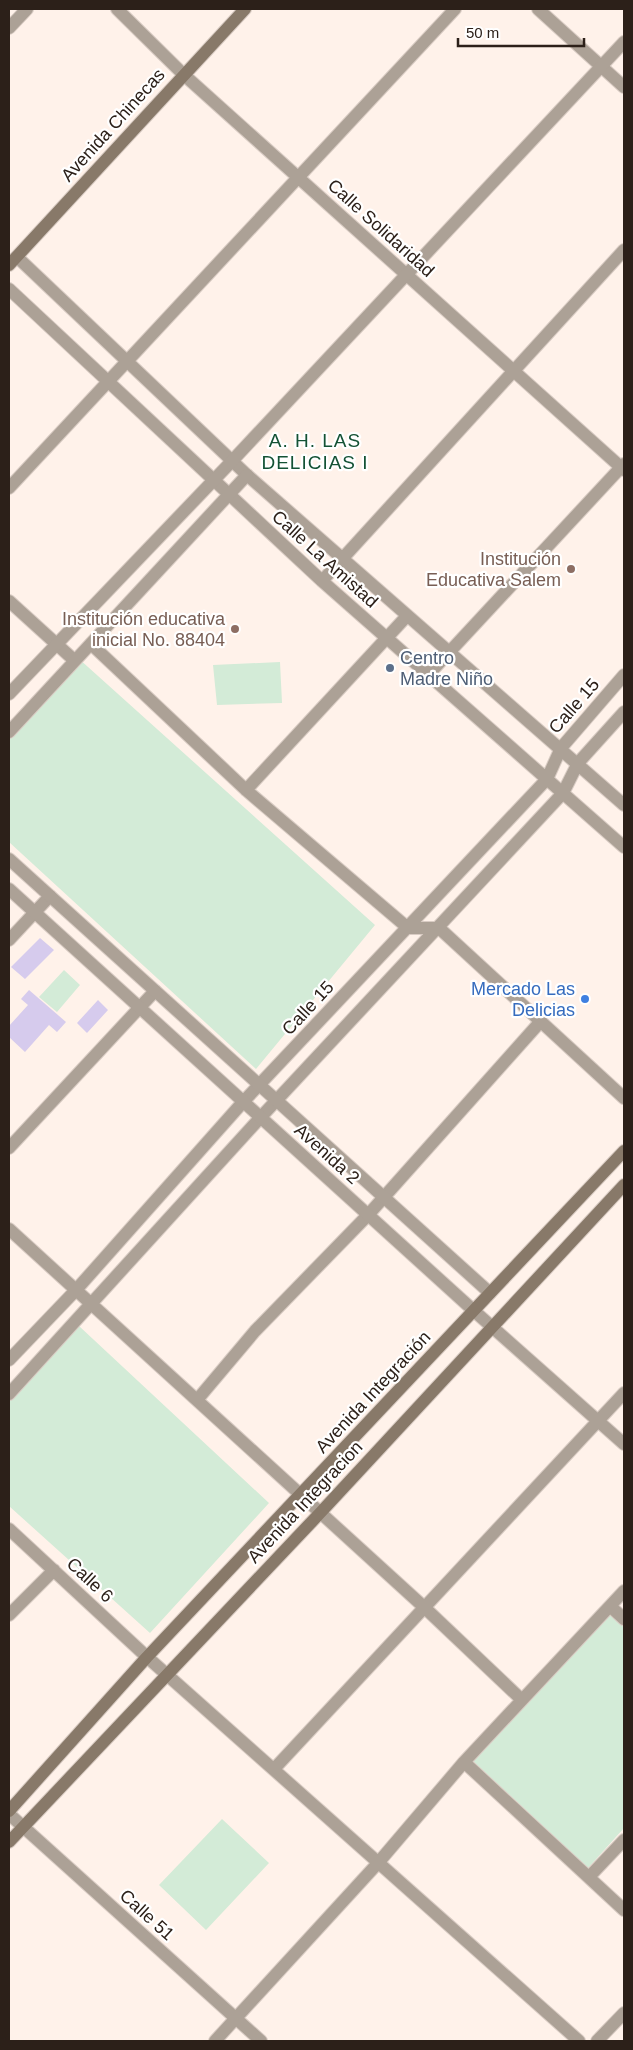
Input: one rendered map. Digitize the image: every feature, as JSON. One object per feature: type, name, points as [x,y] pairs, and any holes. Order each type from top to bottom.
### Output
[{"type":"main road","name":"Avenida Chinecas","points":[[11,257],[245,9]]},
{"type":"main road","name":"Avenida Integración","points":[[9,1812],[147,1657],[624,1151]]},
{"type":"main road","name":"Avenida Integracion","points":[[9,1842],[321,1512],[624,1185]]},
{"type":"street","points":[[9,28],[27,9]]},
{"type":"street","name":"Calle Solidaridad","points":[[117,9],[183,74],[623,467]]},
{"type":"street","points":[[9,488],[455,9]]},
{"type":"street","points":[[538,9],[624,87]]},
{"type":"street","points":[[9,694],[232,461],[624,42]]},
{"type":"street","points":[[322,581],[624,250]]},
{"type":"street","name":"Calle La Amistad","points":[[11,257],[127,361],[247,475],[343,558],[406,617],[578,762],[624,805]]},
{"type":"street","name":"Calle La Amistad","points":[[9,289],[322,581],[624,847]]},
{"type":"street","points":[[429,674],[623,467]]},
{"type":"street","points":[[9,732],[247,475]]},
{"type":"street","points":[[9,601],[57,642],[74,660]]},
{"type":"street","points":[[246,790],[406,617]]},
{"type":"street","points":[[91,644],[246,790],[408,928],[439,928],[624,1098]]},
{"type":"street","name":"Calle 15","points":[[9,1360],[76,1290],[243,1102],[547,779],[561,748],[624,675]]},
{"type":"street","points":[[9,1394],[260,1118],[563,793],[578,762],[624,712]]},
{"type":"street","name":"Avenida 2","points":[[9,859],[490,1293]]},
{"type":"street","name":"Avenida 2","points":[[9,889],[260,1118],[597,1422],[624,1444]]},
{"type":"street","points":[[9,940],[50,896]]},
{"type":"street","points":[[9,1148],[155,991]]},
{"type":"street","points":[[197,1400],[255,1331],[368,1215],[541,1021]]},
{"type":"street","points":[[9,1229],[302,1494],[522,1700]]},
{"type":"street","points":[[274,1769],[624,1393]]},
{"type":"street","name":"Calle 6","points":[[9,1529],[147,1657],[579,2041]]},
{"type":"street","points":[[9,1615],[54,1570]]},
{"type":"street","points":[[215,2041],[378,1863],[464,1762],[624,1591]]},
{"type":"street","points":[[610,1606],[624,1619]]},
{"type":"street","points":[[464,1762],[624,1910]]},
{"type":"street","name":"Calle 51","points":[[9,1812],[23,1827],[261,2041]]},
{"type":"street","points":[[589,1877],[624,1840]]},
{"type":"street","points":[[597,2041],[624,2013]]},
{"type":"green space","points":[[78,658],[375,925],[256,1069],[9,842],[9,735]]},
{"type":"green space","points":[[280,662],[282,703],[217,705],[213,665]]},
{"type":"green space","points":[[64,970],[80,985],[57,1012],[39,997]]},
{"type":"green space","points":[[79,1326],[269,1503],[150,1633],[9,1506],[9,1400]]},
{"type":"green space","points":[[611,1614],[624,1627],[624,1828],[588,1868],[473,1761]]},
{"type":"green space","points":[[222,1819],[269,1863],[206,1930],[159,1885]]},
{"type":"building","points":[[40,938],[54,950],[25,979],[11,967]]},
{"type":"building","points":[[29,990],[66,1022],[57,1032],[49,1025],[25,1052],[9,1037],[9,1026],[28,1005],[21,999]]},
{"type":"building","points":[[98,1000],[108,1010],[87,1033],[77,1023]]},
{"type":"place","name":"Institución Educativa Salem","points":[[571,569]]},
{"type":"place","name":"Institución educativa inicial No. 88404","points":[[235,629]]},
{"type":"place","name":"Centro Madre Niño","points":[[390,668]]},
{"type":"place","name":"Mercado Las Delicias","points":[[585,999]]},
{"type":"district","name":"A. H. LAS DELICIAS I","points":[[315,451]]}]
